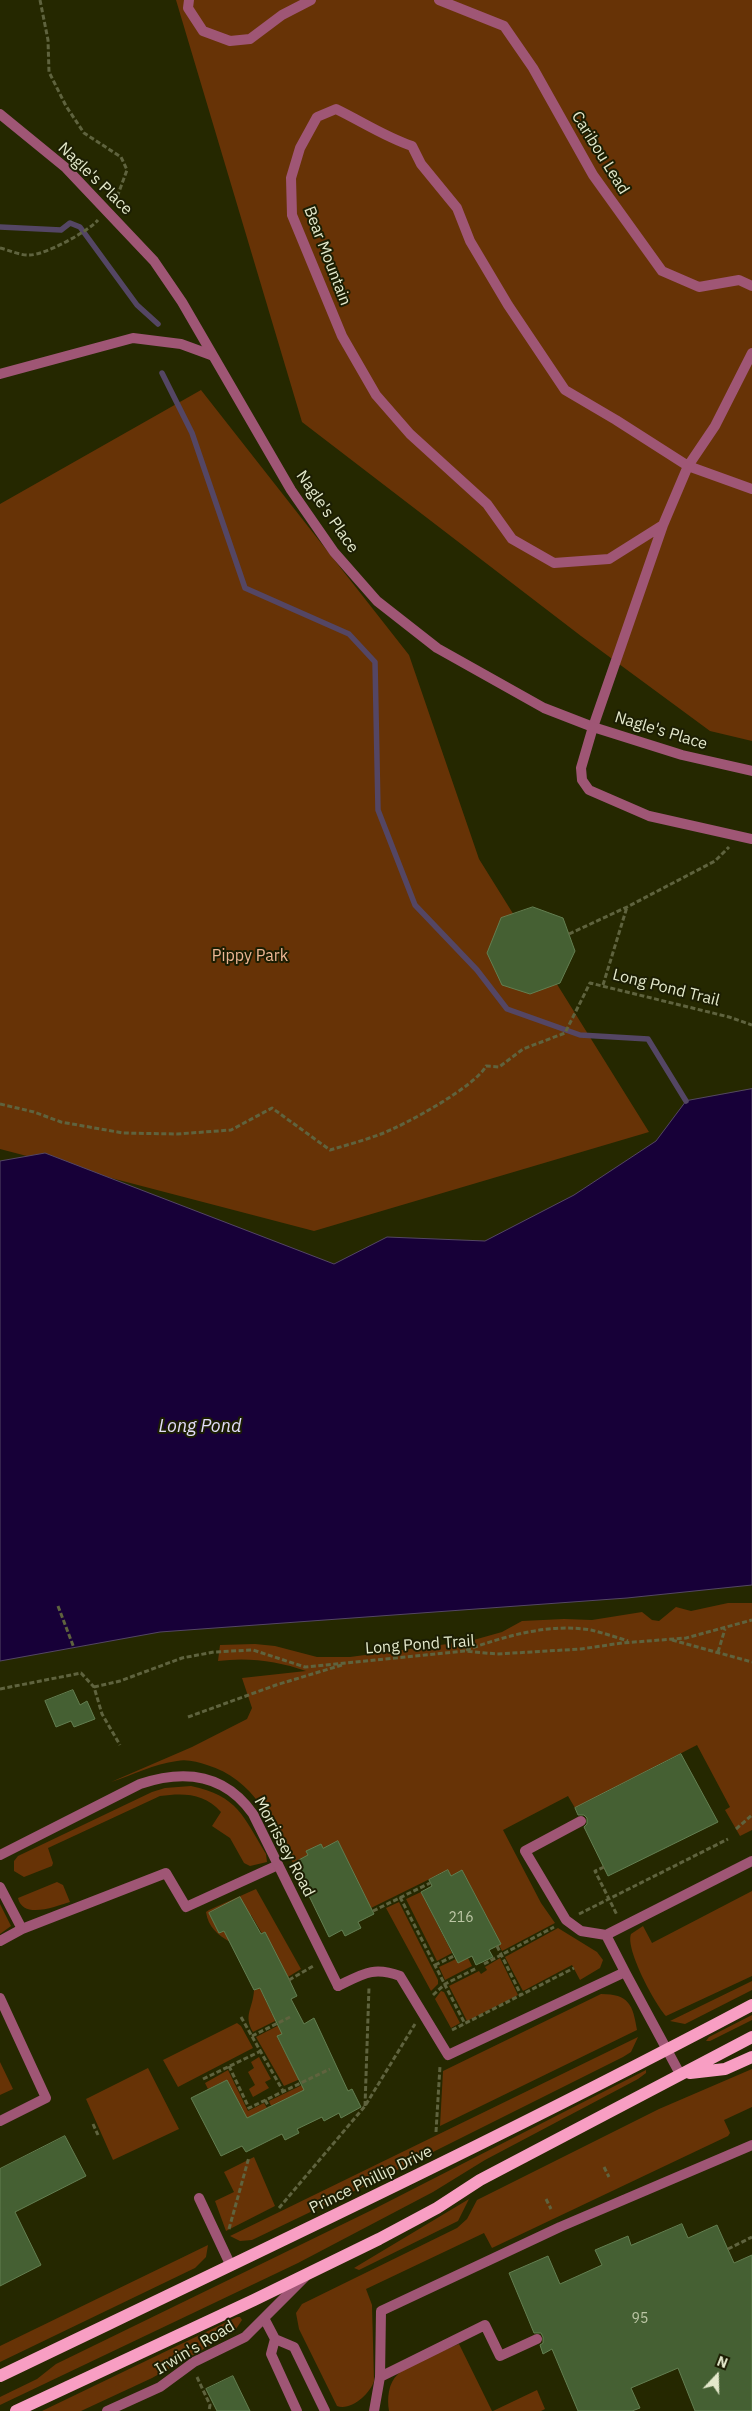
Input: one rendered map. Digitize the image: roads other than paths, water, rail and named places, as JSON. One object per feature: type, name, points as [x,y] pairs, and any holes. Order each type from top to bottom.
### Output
[{"type":"main road","name":"Prince Phillip Drive","points":[[0,2376],[230,2264],[369,2200],[752,2005]]},
{"type":"main road","points":[[16,2411],[379,2239],[437,2208],[480,2180],[752,2037]]},
{"type":"main road","points":[[680,2074],[725,2068],[752,2057]]},
{"type":"street","points":[[188,0],[188,8],[203,31],[230,41],[250,39],[282,15],[311,0]]},
{"type":"street","name":"Caribou Lead","points":[[439,0],[504,26],[533,68],[592,175],[662,270],[699,287],[739,280],[752,286]]},
{"type":"street","name":"Bear Mountain","points":[[662,525],[609,559],[554,563],[512,539],[486,504],[410,434],[376,395],[342,336],[292,215],[292,178],[300,148],[317,117],[336,109],[366,124],[388,138],[412,146],[421,164],[457,208],[470,241],[508,305],[565,390],[624,424],[688,466],[752,489]]},
{"type":"street","name":"Nagle's Place","points":[[0,114],[66,168],[108,210],[154,261],[182,302],[291,490],[334,552],[377,601],[437,648],[544,708],[682,755],[752,771]]},
{"type":"street","points":[[0,374],[133,338],[181,344],[211,355]]},
{"type":"street","points":[[752,353],[715,426],[688,466],[662,525],[593,726],[581,768],[582,780],[589,790],[649,816],[752,839]]},
{"type":"street","name":"Morrissey Road","points":[[0,1855],[140,1784],[173,1776],[192,1776],[219,1784],[243,1801],[253,1814],[338,1986],[369,1971],[378,1970],[400,1976],[448,2055],[625,1972]]},
{"type":"street","points":[[581,1821],[525,1851],[566,1920],[581,1931],[606,1935],[752,1861]]},
{"type":"street","points":[[0,1941],[22,1929],[166,1873],[186,1907],[278,1865]]},
{"type":"street","points":[[0,1887],[22,1929]]},
{"type":"street","points":[[606,1935],[680,2074]]},
{"type":"street","points":[[0,1998],[46,2098],[0,2121]]},
{"type":"street","points":[[374,2411],[380,2377],[381,2311],[560,2227],[752,2145]]},
{"type":"street","points":[[199,2198],[230,2264]]},
{"type":"street","name":"Irwin's Road","points":[[107,2411],[160,2387],[194,2362],[245,2337],[309,2273]]},
{"type":"street","points":[[264,2318],[275,2339],[294,2346],[325,2411]]},
{"type":"street","points":[[380,2377],[485,2326],[500,2356],[537,2339]]},
{"type":"street","points":[[275,2339],[271,2354],[297,2411]]},
{"type":"water","name":"Long Pond","points":[[752,1089],[752,1585],[627,1598],[160,1632],[0,1661],[0,1161],[45,1153],[334,1264],[387,1237],[485,1241],[574,1195],[656,1141],[686,1101]]},
{"type":"waterway","points":[[0,227],[61,230],[70,223],[80,227],[137,305],[158,324]]},
{"type":"waterway","points":[[162,373],[192,433],[245,588],[349,634],[375,662],[378,810],[415,905],[477,970],[507,1009],[580,1035],[648,1039],[686,1101]]},
{"type":"park label","name":"Pippy Park","points":[[250,956]]}]
